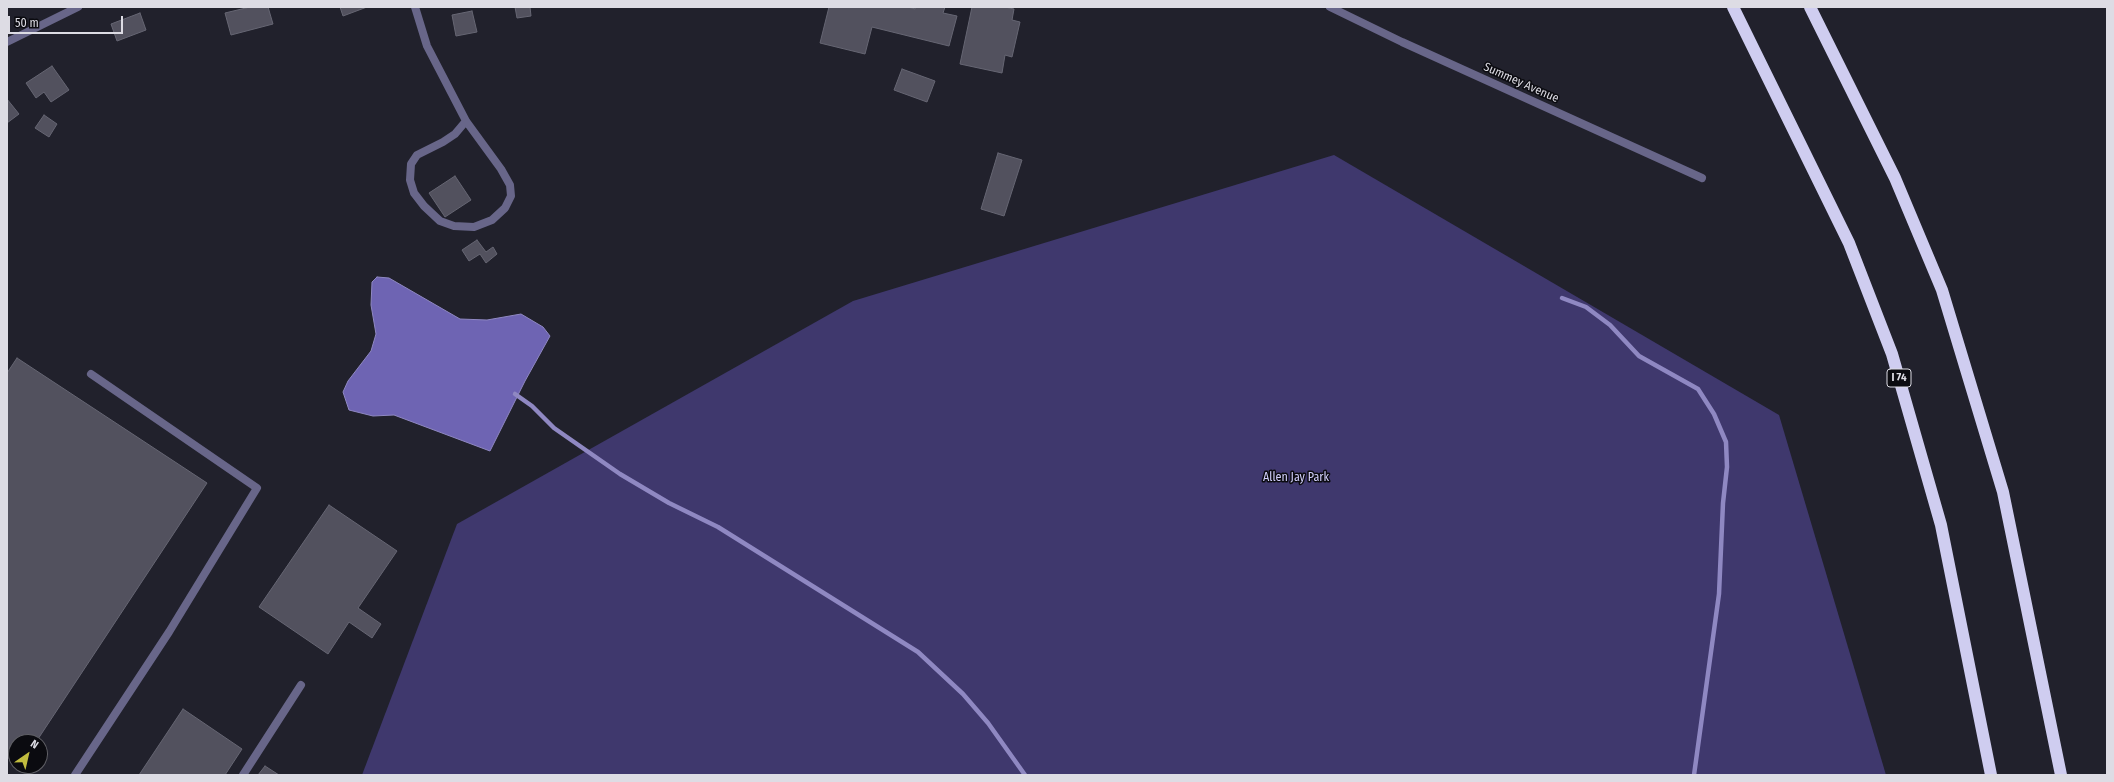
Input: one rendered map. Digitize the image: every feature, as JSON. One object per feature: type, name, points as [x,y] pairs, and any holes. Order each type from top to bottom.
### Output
[{"type":"highway","name":"I 74","points":[[1733,7],[1849,243],[1892,354],[1941,525],[1990,775]]},
{"type":"highway","points":[[1810,7],[1895,178],[1942,290],[2003,492],[2061,775]]},
{"type":"street","points":[[7,42],[78,7]]},
{"type":"street","points":[[415,7],[427,46],[466,122],[501,169],[510,185],[511,196],[505,208],[492,220],[474,227],[454,226],[440,221],[424,206],[414,193],[410,180],[411,164],[417,155],[449,138],[466,122]]},
{"type":"street","name":"Summey Avenue","points":[[1330,7],[1409,45],[1702,178]]},
{"type":"street","points":[[75,775],[169,632],[257,488],[91,374]]},
{"type":"street","points":[[243,775],[301,685]]},
{"type":"green space","name":"Allen Jay Park","points":[[1334,155],[1779,415],[1886,775],[362,775],[457,524],[853,301]]},
{"type":"shaded area","points":[[377,277],[389,278],[460,319],[487,320],[521,314],[543,327],[550,336],[525,381],[490,451],[394,415],[373,416],[349,410],[343,392],[348,381],[371,351],[376,334],[371,305],[372,282]]},
{"type":"building","points":[[250,7],[268,7],[273,24],[231,35],[225,13]]},
{"type":"building","points":[[340,7],[367,7],[343,16]]},
{"type":"building","points":[[515,7],[530,7],[531,16],[517,18]]},
{"type":"building","points":[[829,7],[908,7],[915,9],[915,7],[945,7],[943,13],[957,16],[949,46],[872,27],[865,54],[820,43]]},
{"type":"building","points":[[972,7],[1005,7],[1014,9],[1012,20],[1020,22],[1012,57],[1005,55],[1002,73],[960,64]]},
{"type":"building","points":[[472,11],[477,32],[456,36],[452,15]]},
{"type":"building","points":[[140,13],[146,30],[117,41],[111,24]]},
{"type":"building","points":[[52,66],[69,90],[51,102],[44,92],[36,98],[26,83]]},
{"type":"building","points":[[902,69],[935,81],[927,102],[894,90]]},
{"type":"building","points":[[7,99],[19,114],[7,123]]},
{"type":"building","points":[[44,115],[57,124],[49,137],[35,128]]},
{"type":"building","points":[[998,153],[1022,160],[1004,216],[981,209]]},
{"type":"building","points":[[455,176],[471,200],[445,217],[429,193]]},
{"type":"building","points":[[477,240],[486,252],[493,247],[497,254],[486,263],[480,254],[469,261],[462,250]]},
{"type":"building","points":[[17,358],[207,483],[41,734],[8,734],[8,758],[7,757],[7,373]]},
{"type":"building","points":[[329,505],[397,551],[358,608],[381,624],[372,638],[349,622],[328,654],[259,607]]},
{"type":"building","points":[[183,709],[242,749],[225,775],[139,775]]},
{"type":"building","points":[[265,766],[279,775],[258,775]]},
{"type":"waterway","points":[[1562,298],[1586,307],[1610,325],[1639,356],[1698,389],[1714,414],[1726,442],[1727,467],[1723,503],[1719,594],[1694,775]]},
{"type":"waterway","points":[[515,394],[532,406],[554,428],[620,474],[669,503],[718,527],[918,652],[963,694],[988,723],[1025,775]]}]
